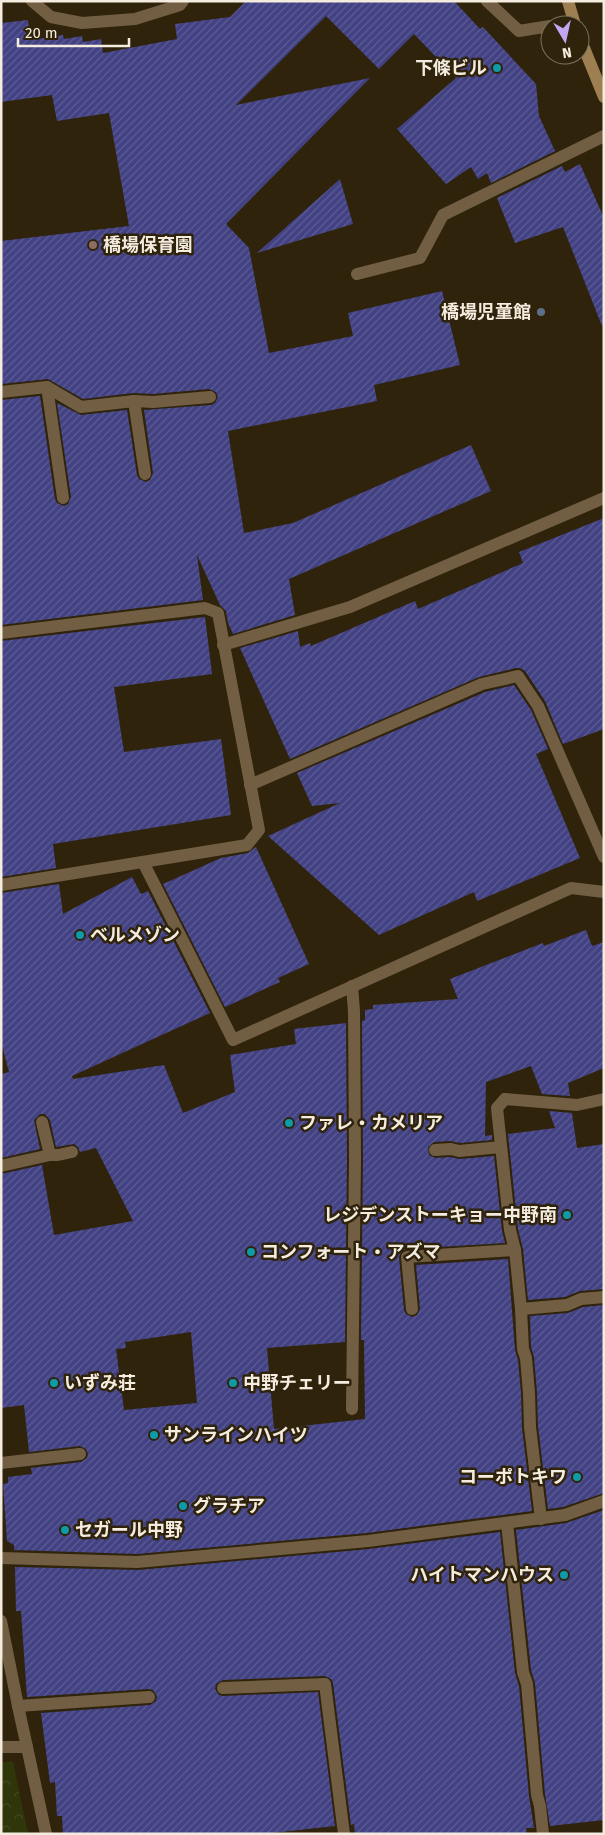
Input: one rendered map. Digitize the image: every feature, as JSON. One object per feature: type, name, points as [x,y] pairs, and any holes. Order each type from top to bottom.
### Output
[{"type":"main road","points":[[568,1],[572,15]]},
{"type":"main road","points":[[590,63],[604,97]]},
{"type":"street","points":[[32,1],[52,17],[82,23],[135,19],[180,5],[183,1]]},
{"type":"street","points":[[486,1],[519,31],[540,28]]},
{"type":"street","points":[[357,274],[420,258],[443,215],[604,136]]},
{"type":"street","points":[[1,392],[47,388],[81,407],[134,401],[153,402],[210,397]]},
{"type":"street","points":[[47,388],[63,498]]},
{"type":"street","points":[[134,401],[145,474]]},
{"type":"street","points":[[223,645],[350,607],[604,498]]},
{"type":"street","points":[[1,633],[205,608],[218,613],[259,830],[247,844],[1,885]]},
{"type":"street","points":[[250,785],[482,684],[518,676],[538,706],[604,856]]},
{"type":"street","points":[[143,862],[233,1040],[571,888],[604,892]]},
{"type":"street","points":[[352,986],[354,1011],[355,1159],[352,1409]]},
{"type":"street","points":[[541,1519],[530,1427],[529,1393],[526,1358],[523,1349],[515,1250],[510,1230],[497,1108],[505,1099],[577,1105],[604,1099]]},
{"type":"street","points":[[42,1122],[50,1155]]},
{"type":"street","points":[[435,1150],[451,1149],[459,1151],[501,1147]]},
{"type":"street","points":[[1,1166],[72,1152]]},
{"type":"street","points":[[412,1309],[407,1257],[515,1250]]},
{"type":"street","points":[[521,1309],[567,1305],[581,1299],[604,1297]]},
{"type":"street","points":[[1,1463],[80,1454]]},
{"type":"street","points":[[1,1558],[137,1562],[368,1541],[565,1515],[604,1501]]},
{"type":"street","points":[[507,1523],[543,1834]]},
{"type":"street","points":[[1,1621],[46,1834]]},
{"type":"street","points":[[223,1688],[325,1684],[344,1834]]},
{"type":"street","points":[[18,1706],[149,1697]]},
{"type":"street","points":[[1,1747],[27,1747]]},
{"type":"green space","points":[[1,1762],[13,1762],[28,1834],[1,1834]]},
{"type":"building","points":[[246,1],[454,1],[480,29],[483,27],[536,84],[539,116],[555,151],[491,183],[487,173],[478,179],[471,167],[446,184],[397,129],[456,78],[414,34],[379,69],[326,16],[236,105],[370,78],[226,224],[249,248],[269,353],[353,336],[348,313],[442,291],[460,365],[374,385],[377,401],[228,431],[244,533],[293,523],[471,445],[491,491],[289,579],[295,615],[233,634],[228,623],[226,611],[220,605],[197,555],[203,600],[1,625],[1,400],[40,396],[55,499],[57,503],[64,506],[68,504],[71,497],[57,403],[81,415],[127,410],[137,475],[139,479],[146,482],[150,480],[153,473],[144,410],[211,405],[215,403],[218,397],[216,392],[209,389],[153,394],[133,393],[83,399],[48,379],[1,384],[1,241],[129,226],[109,113],[57,121],[52,95],[1,102],[1,23],[28,20],[30,40],[63,35],[64,39],[82,36],[83,42],[101,39],[103,53],[177,39],[175,24],[230,17]]},
{"type":"building","points":[[580,164],[604,218],[604,325],[602,326],[563,227],[515,243],[497,198],[562,166],[565,172]]},
{"type":"building","points":[[340,179],[353,224],[257,253]]},
{"type":"building","points":[[604,518],[604,729],[563,744],[545,701],[525,671],[516,668],[479,677],[290,759],[240,648],[298,631],[300,647],[310,643],[311,646],[415,601],[418,609],[523,563],[519,552]]},
{"type":"building","points":[[205,617],[212,674],[114,687],[124,752],[221,739],[231,815],[53,844],[56,868],[1,877],[1,641]]},
{"type":"building","points":[[514,685],[531,710],[548,749],[536,754],[580,858],[477,901],[474,892],[379,935],[268,836],[340,803],[312,806],[297,773],[485,692]]},
{"type":"building","points":[[256,847],[309,964],[278,978],[280,982],[225,1007],[163,884],[221,858],[248,853]]},
{"type":"building","points":[[132,877],[141,894],[148,891],[210,1013],[72,1076],[73,1079],[164,1065],[183,1113],[235,1092],[230,1055],[296,1044],[294,1029],[346,1023],[345,1342],[267,1348],[274,1429],[365,1419],[364,1340],[361,1340],[362,1021],[365,1020],[365,1010],[373,1009],[373,1005],[458,999],[450,979],[543,943],[544,946],[586,930],[592,946],[604,942],[604,1068],[568,1083],[570,1096],[542,1094],[531,1066],[486,1082],[485,1136],[492,1135],[492,1140],[460,1143],[450,1141],[434,1142],[428,1147],[429,1155],[435,1158],[450,1157],[460,1159],[494,1156],[505,1243],[406,1249],[402,1251],[399,1257],[404,1310],[406,1314],[412,1317],[417,1315],[420,1309],[416,1265],[508,1259],[515,1350],[518,1360],[521,1393],[522,1428],[532,1511],[367,1533],[137,1554],[14,1550],[14,1545],[7,1541],[3,1484],[8,1483],[8,1477],[32,1474],[31,1468],[81,1462],[87,1458],[88,1454],[86,1449],[80,1446],[29,1452],[24,1405],[1,1408],[1,1174],[42,1165],[54,1235],[133,1221],[96,1148],[80,1152],[74,1144],[56,1147],[50,1120],[45,1114],[40,1114],[34,1120],[40,1149],[1,1158],[1,1074],[9,1072],[1,1042],[1,893],[59,884],[63,914]],"holes":[[[191,1332],[197,1403],[124,1410],[116,1349],[126,1348],[125,1342]]]},
{"type":"building","points":[[549,1111],[572,1113],[577,1148],[604,1144],[604,1289],[580,1291],[565,1297],[528,1300],[508,1134],[555,1128]]},
{"type":"building","points":[[604,1305],[604,1493],[563,1507],[548,1509],[538,1426],[530,1316],[568,1313],[583,1307]]},
{"type":"building","points":[[604,1510],[604,1820],[550,1826],[516,1530],[566,1523]]},
{"type":"building","points":[[500,1532],[534,1828],[526,1828],[527,1834],[355,1834],[354,1824],[351,1825],[333,1683],[331,1679],[325,1676],[223,1680],[216,1684],[215,1689],[219,1695],[223,1696],[318,1692],[335,1826],[263,1834],[63,1834],[62,1816],[57,1816],[55,1782],[50,1783],[41,1713],[150,1705],[156,1701],[157,1696],[153,1690],[148,1689],[27,1697],[21,1611],[16,1611],[15,1567],[138,1570],[369,1549]]},
{"type":"place","name":"下條ビル","points":[[497,68]]},
{"type":"place","name":"橋場保育園","points":[[93,245]]},
{"type":"place","name":"橋場児童館","points":[[541,312]]},
{"type":"place","name":"ベルメゾン","points":[[80,935]]},
{"type":"place","name":"ファレ・カメリア","points":[[289,1123]]},
{"type":"place","name":"レジデンストーキョー中野南","points":[[567,1215]]},
{"type":"place","name":"コンフォート・アズマ","points":[[251,1252]]},
{"type":"place","name":"いずみ荘","points":[[54,1383]]},
{"type":"place","name":"中野チェリー","points":[[233,1383]]},
{"type":"place","name":"サンラインハイツ","points":[[154,1435]]},
{"type":"place","name":"コーポトキワ","points":[[577,1477]]},
{"type":"place","name":"グラチア","points":[[183,1506]]},
{"type":"place","name":"セガール中野","points":[[65,1530]]},
{"type":"place","name":"ハイトマンハウス","points":[[564,1575]]}]
